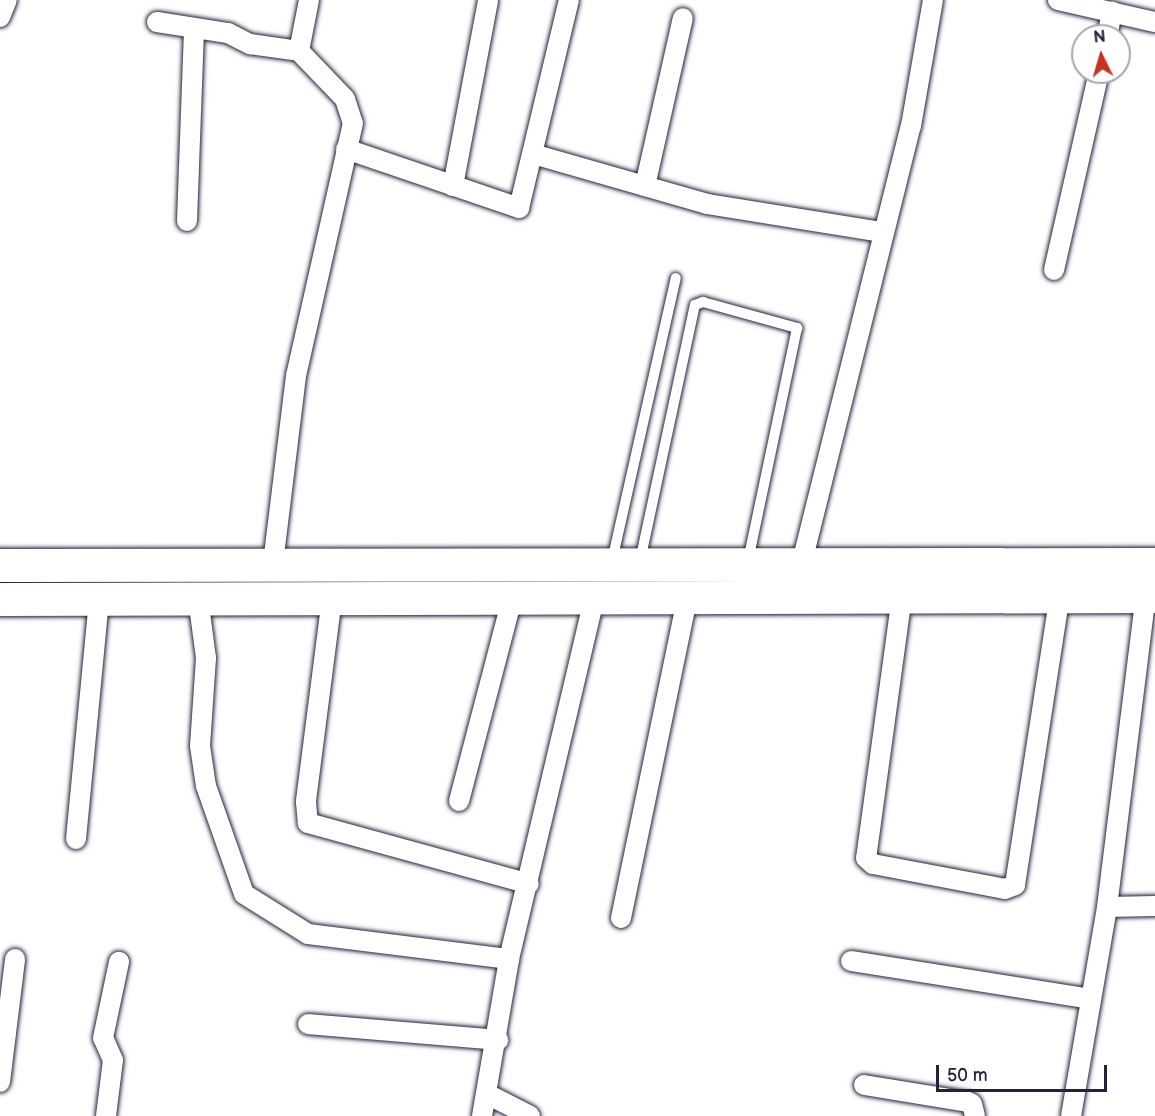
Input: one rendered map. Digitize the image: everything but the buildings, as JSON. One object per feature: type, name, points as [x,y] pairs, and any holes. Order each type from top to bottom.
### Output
[{"type":"highway","points":[[0,565],[625,565],[802,562],[1155,564]]},
{"type":"highway","points":[[0,599],[512,598],[594,600],[1060,594],[1150,596]]},
{"type":"street","points":[[0,17],[7,0]]},
{"type":"street","points":[[299,51],[309,0]]},
{"type":"street","points":[[453,186],[488,0]]},
{"type":"street","points":[[346,150],[519,208],[569,0]]},
{"type":"street","points":[[802,562],[882,232],[911,126],[933,0]]},
{"type":"street","points":[[1058,0],[1155,22]]},
{"type":"street","points":[[1110,24],[1112,12]]},
{"type":"street","points":[[645,186],[682,18]]},
{"type":"street","points":[[157,22],[228,33],[250,44],[299,51],[345,99],[353,123],[296,376],[273,564]]},
{"type":"street","points":[[187,221],[194,28]]},
{"type":"street","points":[[1054,270],[1096,84]]},
{"type":"street","points":[[533,154],[707,204],[882,232]]},
{"type":"street","points":[[902,596],[866,858],[873,864],[1005,889],[1015,885],[1060,594]]},
{"type":"street","points":[[1071,1116],[1107,907],[1150,596]]},
{"type":"street","points":[[76,839],[99,598]]},
{"type":"street","points":[[198,598],[206,658],[200,746],[206,786],[226,835],[244,894],[308,934],[509,959]]},
{"type":"street","points":[[332,598],[306,802],[308,823],[529,884]]},
{"type":"street","points":[[459,801],[512,598]]},
{"type":"street","points":[[621,918],[687,598]]},
{"type":"street","points":[[482,1116],[489,1095],[509,959],[529,884],[548,785],[594,600]]},
{"type":"street","points":[[1107,907],[1155,906]]},
{"type":"street","points":[[0,1082],[15,958]]},
{"type":"street","points":[[851,960],[1090,999]]},
{"type":"street","points":[[106,1116],[114,1060],[103,1038],[119,962]]},
{"type":"street","points":[[308,1024],[498,1040]]},
{"type":"street","points":[[864,1084],[968,1102],[972,1104],[975,1116]]},
{"type":"street","points":[[489,1095],[530,1116]]},
{"type":"lane","points":[[625,565],[676,278]]},
{"type":"lane","points":[[625,565],[695,305],[703,302],[796,328],[748,563]]}]
